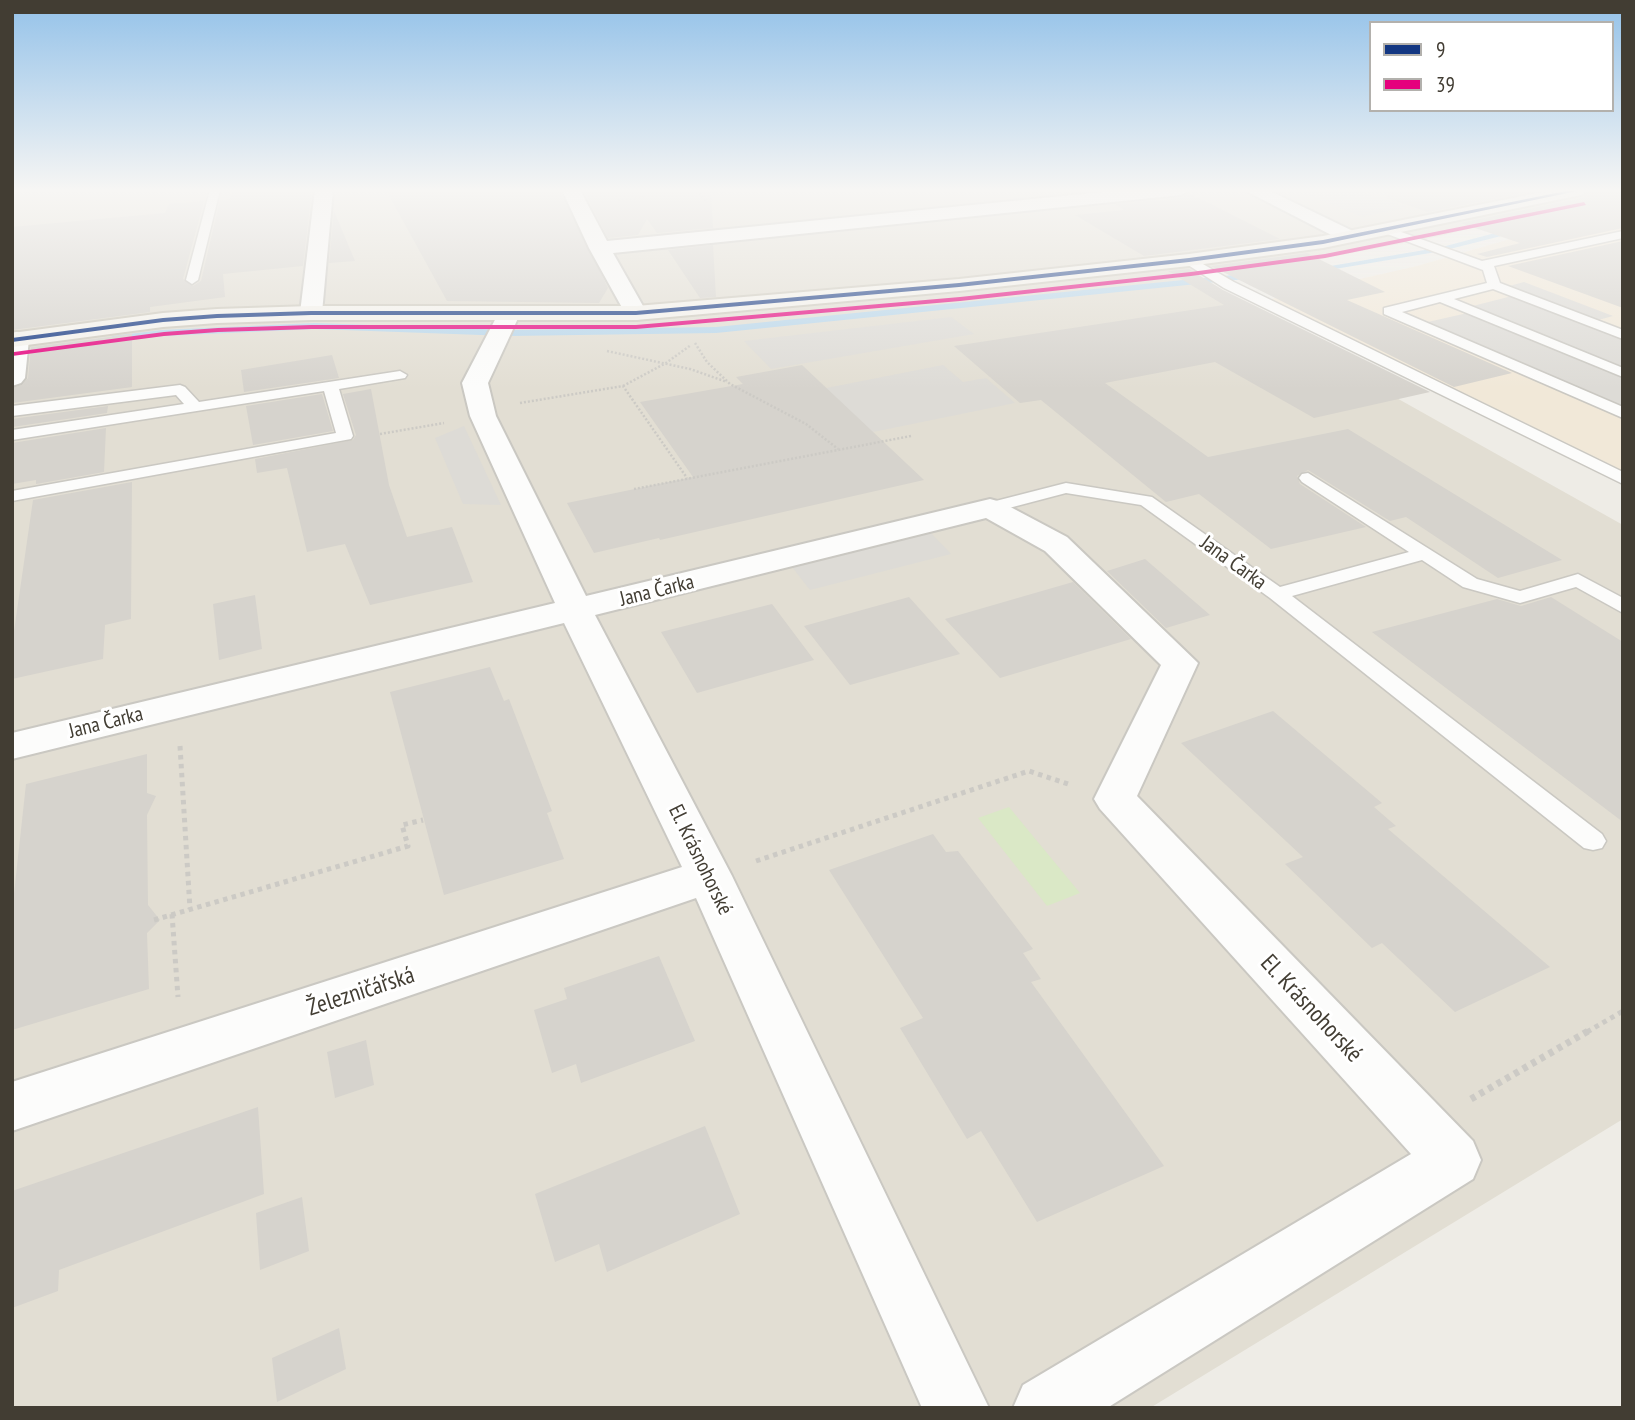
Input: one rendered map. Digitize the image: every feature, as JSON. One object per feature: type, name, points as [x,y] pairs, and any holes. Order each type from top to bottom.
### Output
[{"type":"main road","points":[[14,339],[163,320],[311,313],[503,326],[933,287],[1215,256]]},
{"type":"street","points":[[311,313],[317,256]]},
{"type":"street","points":[[604,256],[636,313]]},
{"type":"street","name":"El. Krásnohorské","points":[[503,326],[475,383],[483,416],[576,611],[709,876],[956,1408]]},
{"type":"street","points":[[12,378],[14,339]]},
{"type":"street","points":[[990,508],[1056,544],[1180,663],[1115,799]]},
{"type":"street","name":"Jana Čarka","points":[[12,746],[576,611],[990,508]]},
{"type":"street","name":"El. Krásnohorské","points":[[1115,799],[1453,1160]]},
{"type":"street","name":"Železničářská","points":[[12,1107],[709,876]]},
{"type":"street","points":[[1046,1408],[1453,1160]]},
{"type":"lane","points":[[192,280],[198,256]]},
{"type":"lane","points":[[1458,256],[1489,268],[1494,285]]},
{"type":"lane","points":[[1481,265],[1521,256]]},
{"type":"lane","points":[[1189,260],[1229,285],[1623,479]]},
{"type":"lane","points":[[1623,335],[1494,285],[1389,312],[1623,413]]},
{"type":"lane","points":[[1441,299],[1623,373]]},
{"type":"lane","points":[[12,435],[400,375]]},
{"type":"lane","points":[[12,496],[345,436],[330,386]]},
{"type":"lane","points":[[12,411],[180,390],[195,407]]},
{"type":"lane","points":[[1308,478],[1470,583],[1520,597],[1578,580],[1623,607]]},
{"type":"lane","name":"Jana Čarka","points":[[990,508],[1066,488],[1146,501],[1277,594],[1593,841]]},
{"type":"lane","name":"Jana Čarka","points":[[1277,594],[1424,554]]},
{"type":"path","points":[[520,403],[624,386],[701,340]]},
{"type":"path","points":[[694,342],[707,362],[730,384]]},
{"type":"path","points":[[666,363],[730,384],[797,419],[838,449]]},
{"type":"path","points":[[624,386],[687,478]]},
{"type":"path","points":[[345,436],[361,438],[483,416]]},
{"type":"path","points":[[634,489],[911,436]]},
{"type":"path","points":[[178,706],[190,909]]},
{"type":"path","points":[[709,876],[1029,771],[1115,799]]},
{"type":"path","points":[[154,920],[408,846],[402,825],[423,820]]},
{"type":"path","points":[[172,914],[181,1051]]},
{"type":"path","points":[[1453,1160],[1460,1105],[1623,1011]]},
{"type":"shaded area","points":[[12,256],[1335,256],[1181,277],[1623,525],[1623,1119],[1150,1408],[12,1408]]},
{"type":"shaded area","points":[[1450,256],[1623,256],[1623,471],[1267,300]]},
{"type":"shaded area","points":[[1524,282],[1613,316],[1591,322],[1623,335],[1623,413],[1419,324],[1472,312],[1465,308],[1516,295],[1502,288]]},
{"type":"shaded area","points":[[951,317],[974,334],[771,369],[744,341]]},
{"type":"shaded area","points":[[943,365],[963,382],[986,378],[1015,403],[839,439],[796,394]]},
{"type":"shaded area","points":[[464,426],[501,505],[463,504],[435,438]]},
{"type":"shaded area","points":[[931,533],[951,554],[810,590],[792,567]]},
{"type":"green space","points":[[1009,807],[1080,893],[1047,906],[978,818]]},
{"type":"building","points":[[12,256],[189,256],[183,279],[193,286],[201,281],[207,256],[304,256],[303,266],[223,274],[225,297],[150,307],[150,312],[12,330]]},
{"type":"building","points":[[330,256],[353,256],[355,261],[329,263]]},
{"type":"building","points":[[422,256],[592,256],[608,288],[599,303],[447,301]]},
{"type":"building","points":[[672,256],[714,256],[716,297],[700,298]]},
{"type":"building","points":[[1283,256],[1314,256],[1385,292],[1347,300],[1512,373],[1454,387],[1211,266]]},
{"type":"building","points":[[1553,256],[1623,256],[1623,308],[1508,266]]},
{"type":"building","points":[[1189,269],[1223,290],[1430,392],[1314,418],[1215,362],[1105,383],[1208,457],[1348,429],[1562,560],[1498,578],[1406,517],[1390,521],[1308,470],[1297,476],[1300,484],[1366,527],[1271,549],[1199,494],[1166,502],[1041,400],[1020,403],[954,346],[1224,305],[1168,271]]},
{"type":"building","points":[[132,334],[132,387],[12,403],[12,388],[22,385],[28,378],[31,347]]},
{"type":"building","points":[[332,355],[339,378],[244,392],[241,370]]},
{"type":"building","points":[[802,365],[924,480],[594,553],[567,503],[693,477],[640,402],[743,384],[736,377]]},
{"type":"building","points":[[371,389],[389,485],[407,537],[452,527],[473,582],[370,605],[345,544],[307,552],[287,468],[257,473],[255,459],[353,440],[356,435],[342,391],[343,394]]},
{"type":"building","points":[[322,394],[333,431],[253,445],[246,406]]},
{"type":"building","points":[[108,406],[107,413],[12,427],[12,419]]},
{"type":"building","points":[[106,428],[104,472],[36,484],[36,480],[12,484],[12,443]]},
{"type":"building","points":[[132,482],[131,619],[105,625],[103,659],[12,679],[12,645],[33,500]]},
{"type":"building","points":[[1145,559],[1210,615],[1166,628],[1107,571]]},
{"type":"building","points":[[1073,582],[1131,639],[1000,678],[945,619]]},
{"type":"building","points":[[255,595],[262,649],[219,660],[213,604]]},
{"type":"building","points":[[909,597],[960,654],[850,685],[804,626]]},
{"type":"building","points":[[1551,597],[1623,642],[1623,822],[1372,632],[1497,599],[1521,606]]},
{"type":"building","points":[[772,604],[814,660],[697,693],[661,632]]},
{"type":"building","points":[[490,667],[504,701],[509,699],[552,811],[547,813],[564,859],[444,895],[390,692]]},
{"type":"building","points":[[1273,711],[1382,803],[1374,807],[1396,826],[1388,829],[1550,967],[1455,1012],[1382,943],[1372,948],[1285,864],[1303,857],[1181,743]]},
{"type":"building","points":[[147,754],[147,793],[156,796],[147,815],[148,905],[160,920],[147,933],[149,989],[12,1030],[12,912],[26,784]]},
{"type":"building","points":[[933,834],[946,852],[958,851],[1033,949],[1023,953],[1041,979],[1031,982],[1164,1166],[1037,1222],[981,1131],[967,1139],[900,1028],[923,1018],[829,870]]},
{"type":"building","points":[[659,956],[695,1041],[581,1083],[576,1064],[552,1073],[534,1010],[567,999],[564,988]]},
{"type":"building","points":[[366,1040],[374,1085],[335,1098],[327,1052]]},
{"type":"building","points":[[258,1107],[264,1194],[59,1270],[58,1291],[12,1308],[12,1191]]},
{"type":"building","points":[[705,1126],[740,1214],[607,1272],[599,1244],[555,1262],[535,1194]]},
{"type":"building","points":[[302,1197],[309,1251],[260,1270],[256,1213]]},
{"type":"building","points":[[339,1328],[346,1369],[277,1402],[272,1358]]},
{"type":"waterway","points":[[1317,269],[1397,256]]},
{"type":"waterway","points":[[113,339],[162,333],[315,326],[509,333],[716,330],[1253,276]]},
{"type":"transit line","name":"9","points":[[12,340],[163,320],[217,316],[311,313],[636,313],[959,285],[1217,256]]},
{"type":"transit line","name":"39","points":[[14,354],[164,334],[218,330],[311,327],[636,327],[960,299],[1191,274],[1323,256]]}]
